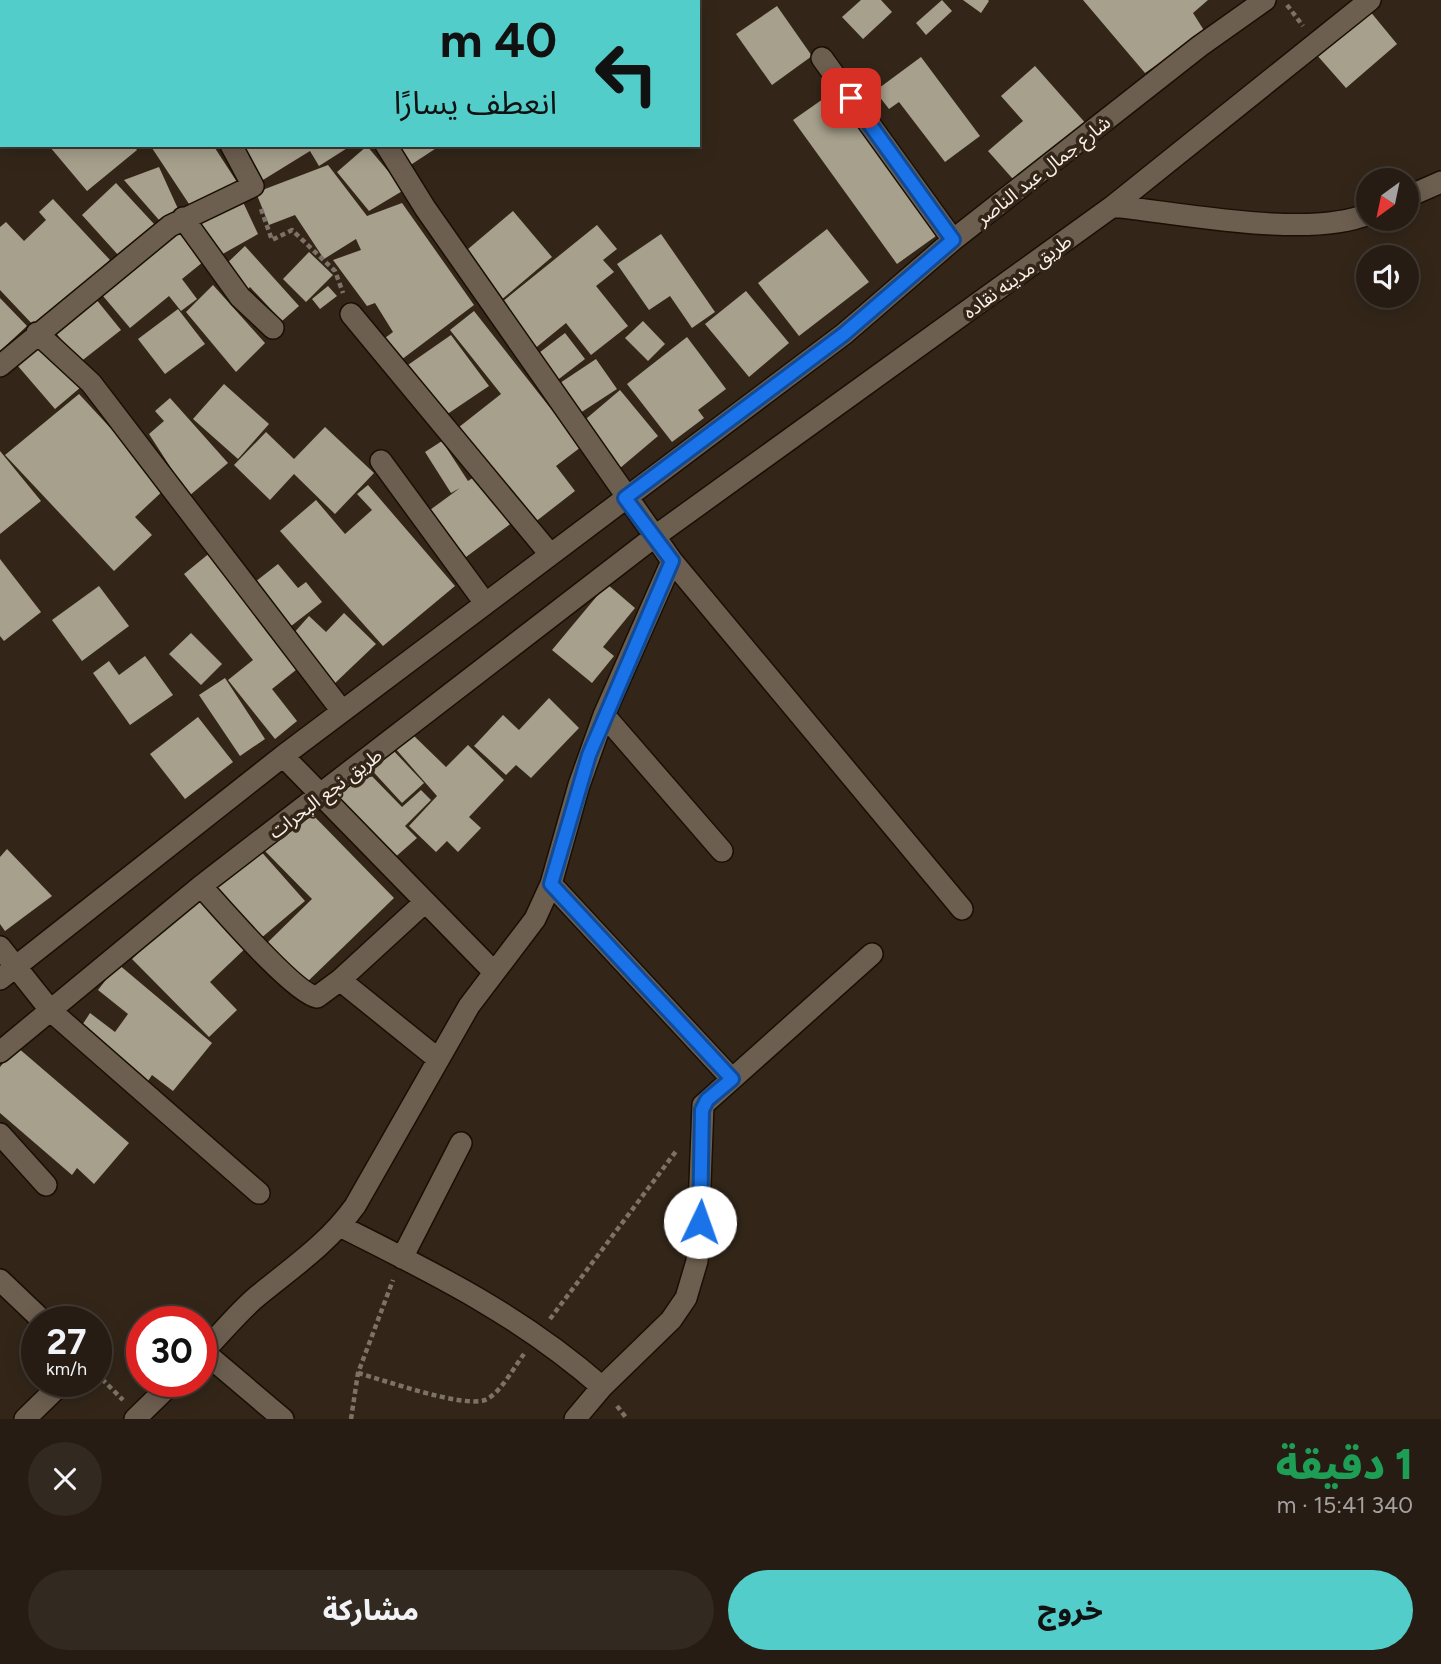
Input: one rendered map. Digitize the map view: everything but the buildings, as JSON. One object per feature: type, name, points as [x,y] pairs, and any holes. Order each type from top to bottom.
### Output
[{"type":"street","name":"شارع جمال عبد الناصر","points":[[625,498],[844,334],[953,240],[1200,46],[1265,0]]},
{"type":"street","name":"طريق مدينه نقاده","points":[[654,537],[1113,206],[1370,0]]},
{"type":"street","points":[[822,58],[953,240]]},
{"type":"street","points":[[0,366],[133,254],[183,218],[253,186],[233,147]]},
{"type":"street","points":[[387,147],[425,208],[625,498],[672,561],[962,909]]},
{"type":"street","points":[[1419,192],[1441,182]]},
{"type":"street","points":[[1113,206],[1294,225],[1328,223],[1356,217]]},
{"type":"street","points":[[183,218],[240,297],[273,328]]},
{"type":"street","points":[[351,314],[550,554]]},
{"type":"street","points":[[37,333],[92,383],[342,712]]},
{"type":"street","points":[[381,461],[485,603]]},
{"type":"street","points":[[8,973],[284,756],[625,498]]},
{"type":"street","name":"طريق نجع البحرات","points":[[0,1052],[201,886],[320,797],[654,537]]},
{"type":"street","points":[[217,1337],[239,1313],[311,1255],[340,1226],[355,1206],[438,1059],[493,971],[536,919],[551,884],[579,785],[604,715],[672,561]]},
{"type":"street","points":[[604,715],[722,851]]},
{"type":"street","points":[[284,756],[320,797],[493,971]]},
{"type":"street","points":[[551,884],[732,1079]]},
{"type":"street","points":[[201,886],[306,993],[317,997],[340,980],[425,902]]},
{"type":"street","points":[[0,947],[8,973],[258,1193]]},
{"type":"street","points":[[575,1419],[602,1387],[671,1320],[691,1286],[700,1222],[701,1117],[707,1100],[872,954]]},
{"type":"street","points":[[340,980],[438,1059]]},
{"type":"street","points":[[0,1134],[46,1185]]},
{"type":"street","points":[[402,1258],[461,1143]]},
{"type":"street","points":[[340,1226],[483,1300],[539,1335],[602,1387]]},
{"type":"street","points":[[0,1280],[27,1306]]},
{"type":"street","points":[[217,1365],[283,1419]]},
{"type":"street","points":[[24,1419],[47,1397]]},
{"type":"street","points":[[137,1417],[158,1397]]},
{"type":"path","points":[[1283,0],[1316,43]]},
{"type":"path","points":[[253,186],[272,240],[292,230],[335,271],[351,314]]},
{"type":"path","points":[[358,1373],[463,1402],[485,1400],[492,1395],[701,1117]]},
{"type":"path","points":[[351,1419],[358,1373],[402,1258]]},
{"type":"path","points":[[112,1390],[137,1417]]},
{"type":"route","points":[[700,1222],[702,1110],[707,1100],[732,1079],[551,884],[567,822],[589,755],[672,561],[625,498],[844,334],[953,240],[851,98]]}]
